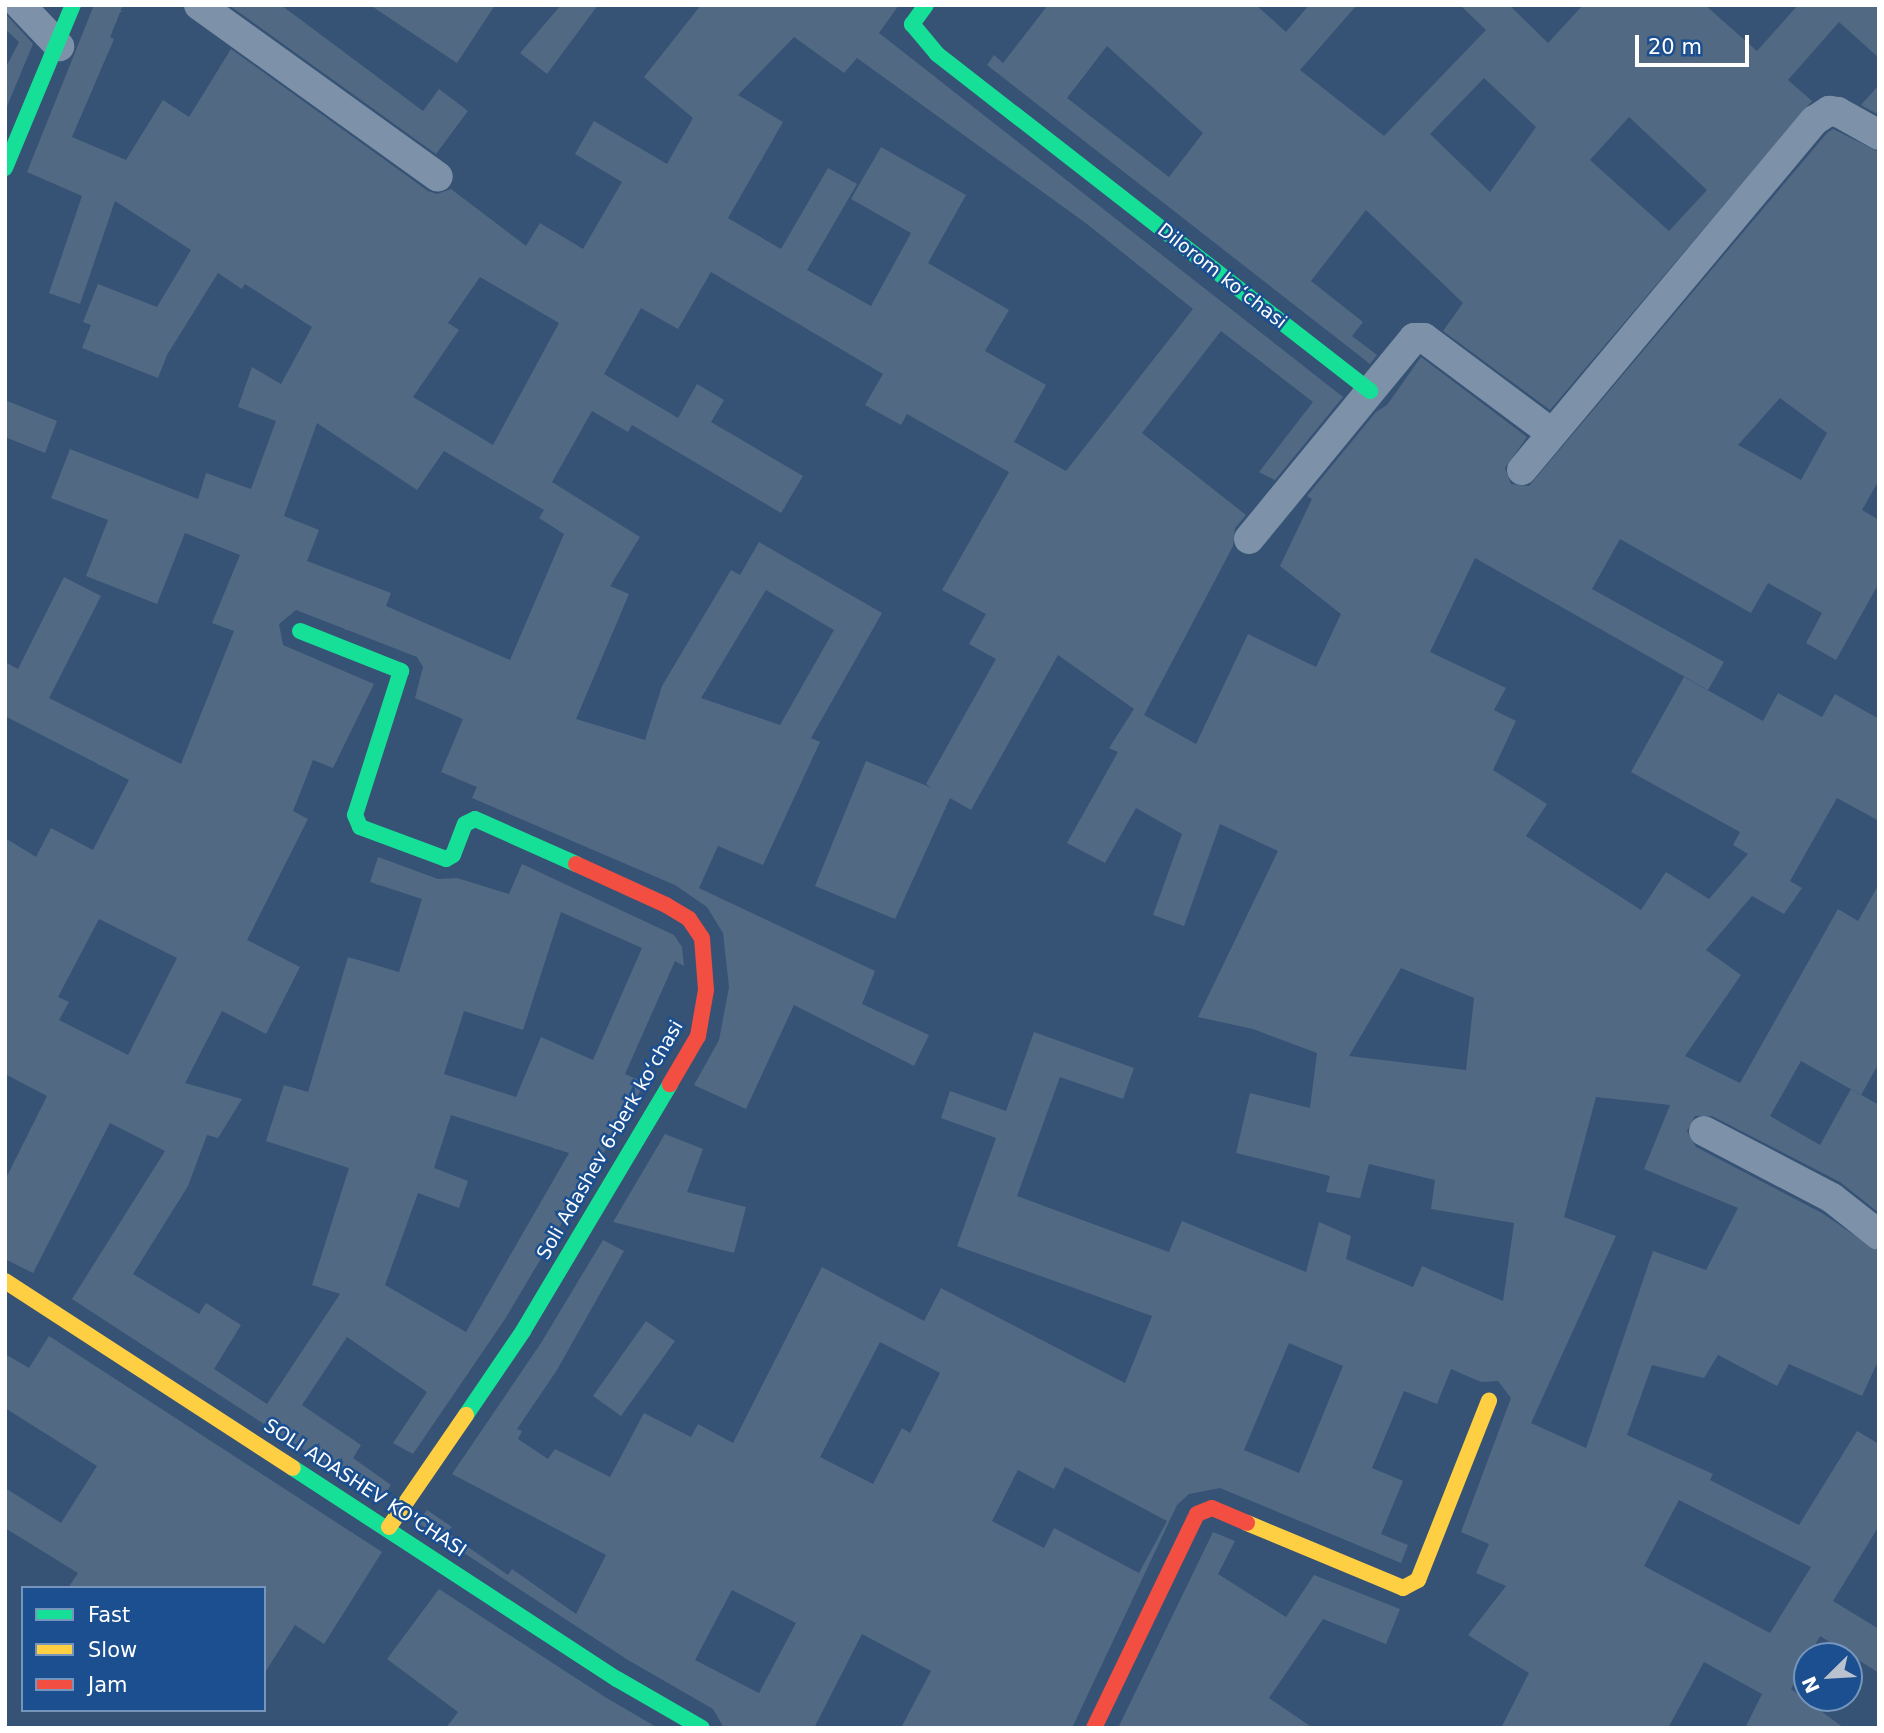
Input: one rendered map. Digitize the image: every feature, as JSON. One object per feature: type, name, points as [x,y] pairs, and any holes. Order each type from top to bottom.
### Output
[{"type":"street","points":[[20,5],[59,46]]},
{"type":"street","points":[[5,168],[59,46],[73,5]]},
{"type":"street","points":[[199,5],[438,177]]},
{"type":"street","name":"Dilorom koʻchasi","points":[[926,5],[912,24],[937,54],[1370,391]]},
{"type":"street","points":[[1522,470],[1550,432],[1815,120],[1829,111],[1838,111],[1879,135]]},
{"type":"street","points":[[1249,538],[1414,338],[1424,338],[1550,432]]},
{"type":"street","name":"Soli Adashev 6-berk koʻchasi","points":[[300,631],[401,671],[355,815],[360,827],[446,859],[453,855],[466,824],[475,819],[666,905],[689,919],[702,938],[706,956],[706,990],[698,1036],[523,1331],[389,1527]]},
{"type":"street","points":[[1704,1131],[1832,1198],[1879,1235]]},
{"type":"street","name":"SOLI ADASHEV KO'CHASI","points":[[5,1281],[389,1527],[617,1679],[702,1728]]},
{"type":"street","points":[[1094,1728],[1197,1514],[1212,1508],[1403,1588],[1418,1580],[1489,1401]]},
{"type":"building","points":[[94,5],[123,5],[110,37],[114,39],[72,137],[126,160],[163,100],[189,117],[231,49],[428,191],[437,194],[451,189],[526,246],[540,223],[583,249],[622,182],[575,154],[594,121],[667,164],[693,118],[644,77],[701,5],[899,5],[879,33],[1343,397],[1275,480],[1259,472],[1313,402],[1221,331],[1142,433],[1246,515],[1235,528],[1233,546],[1144,715],[1196,744],[1248,634],[1316,667],[1341,614],[1280,566],[1312,499],[1307,496],[1376,412],[1387,405],[1421,357],[1527,437],[1505,468],[1511,484],[1529,486],[1827,133],[1833,129],[1879,152],[1879,480],[1862,510],[1879,520],[1879,583],[1836,660],[1806,643],[1822,613],[1768,583],[1751,613],[1620,539],[1592,589],[1724,662],[1708,690],[1475,558],[1430,652],[1506,688],[1494,710],[1516,721],[1493,770],[1547,804],[1526,836],[1641,910],[1666,872],[1709,899],[1748,854],[1733,845],[1740,832],[1631,772],[1684,677],[1763,721],[1778,693],[1822,717],[1835,694],[1879,719],[1879,821],[1837,798],[1790,881],[1802,888],[1784,914],[1752,896],[1706,950],[1741,975],[1685,1056],[1740,1083],[1838,909],[1858,921],[1879,884],[1879,1063],[1861,1095],[1879,1105],[1879,1213],[1840,1182],[1712,1116],[1695,1116],[1687,1131],[1696,1147],[1822,1213],[1879,1252],[1879,1359],[1862,1396],[1789,1364],[1777,1386],[1718,1355],[1704,1378],[1652,1365],[1627,1435],[1713,1474],[1710,1480],[1799,1525],[1857,1431],[1879,1444],[1879,1526],[1833,1601],[1879,1629],[1879,1673],[1863,1663],[1863,1642],[1830,1642],[1820,1636],[1817,1642],[1793,1642],[1793,1712],[1822,1712],[1844,1728],[1745,1728],[1762,1694],[1704,1662],[1668,1728],[1501,1728],[1529,1673],[1468,1635],[1506,1586],[1476,1573],[1489,1544],[1461,1532],[1511,1398],[1498,1381],[1481,1382],[1451,1369],[1437,1404],[1404,1391],[1372,1468],[1403,1481],[1381,1534],[1408,1545],[1401,1563],[1220,1488],[1189,1494],[1177,1505],[1072,1728],[901,1728],[931,1671],[862,1634],[814,1728],[724,1728],[713,1709],[628,1660],[418,1523],[427,1510],[452,1527],[448,1533],[508,1575],[512,1569],[576,1614],[606,1555],[452,1474],[541,1343],[603,1240],[624,1251],[557,1370],[517,1429],[522,1431],[518,1439],[548,1459],[555,1449],[610,1477],[644,1413],[691,1437],[698,1424],[733,1443],[822,1267],[924,1321],[941,1288],[1125,1383],[1152,1316],[957,1246],[996,1138],[941,1118],[950,1091],[1006,1111],[1034,1032],[1134,1068],[1123,1099],[1060,1077],[1017,1196],[1169,1252],[1182,1221],[1306,1272],[1319,1222],[1351,1236],[1346,1259],[1413,1287],[1422,1266],[1503,1301],[1514,1223],[1431,1209],[1435,1180],[1369,1164],[1360,1198],[1326,1192],[1330,1176],[1236,1153],[1250,1093],[1310,1108],[1317,1053],[1253,1029],[1198,1017],[1278,851],[1220,824],[1184,926],[1153,915],[1182,834],[1136,808],[1105,863],[1067,843],[1118,752],[1109,748],[1134,709],[1058,655],[971,810],[950,798],[895,919],[815,886],[866,761],[932,788],[926,784],[996,659],[969,644],[986,614],[942,590],[1009,472],[907,414],[901,425],[865,405],[883,374],[711,272],[678,329],[641,308],[604,374],[678,418],[697,384],[724,400],[711,422],[803,476],[781,513],[632,425],[628,432],[592,411],[552,482],[640,537],[610,586],[629,594],[576,719],[645,740],[662,686],[731,570],[740,575],[759,542],[882,613],[811,738],[820,742],[763,865],[718,846],[699,888],[875,971],[862,1004],[929,1035],[914,1066],[794,1005],[746,1109],[694,1085],[719,1040],[729,987],[723,933],[707,907],[675,885],[472,798],[477,787],[441,772],[463,719],[415,698],[423,667],[417,657],[296,610],[279,624],[283,645],[374,684],[333,768],[313,760],[293,811],[308,819],[247,940],[300,967],[266,1034],[222,1011],[185,1083],[242,1099],[218,1138],[207,1135],[188,1186],[133,1274],[199,1314],[206,1303],[241,1325],[214,1369],[267,1404],[340,1294],[312,1285],[349,1168],[266,1141],[284,1085],[308,1092],[348,957],[399,972],[422,899],[370,882],[378,857],[438,879],[457,878],[509,894],[522,864],[674,935],[682,947],[684,966],[675,961],[625,1074],[645,1083],[505,1319],[413,1454],[393,1443],[427,1392],[347,1337],[302,1405],[361,1445],[353,1458],[391,1485],[381,1500],[72,1299],[165,1151],[110,1123],[33,1273],[5,1259],[5,1180],[47,1096],[5,1074],[5,838],[36,857],[51,828],[93,850],[129,780],[5,716],[5,662],[18,669],[64,577],[101,596],[49,698],[181,764],[234,631],[212,623],[240,555],[185,533],[157,604],[86,576],[108,520],[51,498],[70,449],[198,499],[206,473],[251,489],[276,421],[238,407],[252,367],[281,384],[312,327],[245,284],[242,289],[218,273],[167,355],[158,378],[82,348],[91,325],[83,322],[98,284],[157,307],[191,250],[115,201],[80,304],[49,293],[82,196],[27,172]],"holes":[[[794,37],[844,73],[857,58],[1087,224],[1193,309],[1066,471],[1014,442],[1046,385],[985,351],[1009,310],[928,263],[966,195],[881,147],[851,199],[911,233],[871,306],[807,270],[857,184],[828,168],[781,249],[728,218],[783,122],[738,95]],[[480,277],[559,323],[493,445],[413,397],[459,330],[448,323]],[[1780,398],[1827,433],[1801,480],[1738,445]],[[317,423],[417,490],[444,451],[544,510],[539,518],[564,534],[510,660],[386,606],[391,593],[307,561],[319,530],[284,516]],[[766,590],[834,630],[780,725],[701,698]],[[561,912],[642,948],[593,1060],[541,1037],[516,1097],[444,1074],[464,1011],[523,1030]],[[99,919],[177,958],[128,1055],[59,1020],[69,1002],[58,997]],[[1401,968],[1474,998],[1466,1070],[1349,1056]],[[1801,1061],[1851,1089],[1820,1145],[1770,1116]],[[1596,1097],[1670,1105],[1644,1169],[1738,1208],[1706,1270],[1653,1251],[1586,1448],[1531,1423],[1616,1236],[1564,1217]],[[451,1115],[569,1153],[466,1332],[385,1285],[418,1193],[459,1208],[468,1181],[434,1168]],[[880,1342],[940,1373],[910,1433],[902,1428],[873,1484],[820,1457]],[[1289,1343],[1343,1366],[1299,1473],[1244,1450]],[[1065,1467],[1167,1521],[1139,1573],[1054,1528],[1044,1548],[992,1521],[1018,1470],[1054,1489]],[[1679,1500],[1811,1567],[1770,1633],[1644,1566]],[[732,1590],[796,1623],[759,1693],[695,1660]]]},
{"type":"building","points":[[229,5],[281,5],[423,111],[439,89],[468,111],[436,154]]},
{"type":"building","points":[[370,5],[495,5],[457,63]]},
{"type":"building","points":[[561,5],[598,5],[547,74],[520,53]]},
{"type":"building","points":[[1048,5],[1256,5],[1286,32],[1309,5],[1357,5],[1300,70],[1384,136],[1486,30],[1460,5],[1509,5],[1548,43],[1583,5],[1705,5],[1757,51],[1798,5],[1879,5],[1879,58],[1839,22],[1788,80],[1812,101],[1550,410],[1443,331],[1463,303],[1366,210],[1311,281],[1363,322],[1352,336],[1377,355],[1370,364],[987,65],[994,55],[1003,63]],"holes":[[[1107,46],[1203,133],[1169,177],[1067,98]],[[1484,78],[1536,127],[1490,192],[1430,134]],[[1629,117],[1707,190],[1669,231],[1590,160]]]},
{"type":"building","points":[[5,13],[33,44],[5,111],[5,69],[19,42],[5,29]]},
{"type":"building","points":[[1879,85],[1879,115],[1861,105]]},
{"type":"building","points":[[5,400],[57,421],[45,453],[5,437]]},
{"type":"building","points":[[665,1134],[703,1149],[687,1192],[746,1207],[734,1253],[613,1222]]},
{"type":"building","points":[[646,1321],[675,1341],[621,1416],[593,1396]]},
{"type":"building","points":[[49,1336],[382,1552],[324,1644],[295,1625],[266,1671],[266,1586],[69,1586],[78,1573],[5,1528],[5,1488],[61,1523],[97,1466],[5,1408],[5,1354],[29,1368]]},
{"type":"building","points":[[1213,1532],[1235,1541],[1218,1574],[1286,1617],[1314,1575],[1400,1609],[1386,1644],[1323,1619],[1269,1698],[1313,1728],[1118,1728]]},
{"type":"building","points":[[439,1589],[605,1697],[658,1728],[446,1728],[458,1712],[387,1659]]},
{"type":"traffic: fast","points":[[5,168],[73,5]]},
{"type":"traffic: fast","points":[[926,5],[912,24],[937,54],[1370,391]]},
{"type":"traffic: fast","points":[[300,631],[401,671],[355,815],[360,827],[446,859],[453,855],[465,824],[475,819],[576,864]]},
{"type":"traffic: fast","points":[[466,1415],[523,1331],[670,1084]]},
{"type":"traffic: fast","points":[[293,1468],[617,1679],[702,1728]]},
{"type":"traffic: slow","points":[[5,1281],[293,1468]]},
{"type":"traffic: slow","points":[[1247,1523],[1403,1588],[1418,1580],[1489,1401]]},
{"type":"traffic: slow","points":[[389,1527],[466,1415]]},
{"type":"traffic: jam","points":[[576,864],[666,905],[689,919],[702,938],[706,990],[698,1036],[670,1084]]},
{"type":"traffic: jam","points":[[1094,1728],[1197,1514],[1212,1508],[1247,1523]]}]
